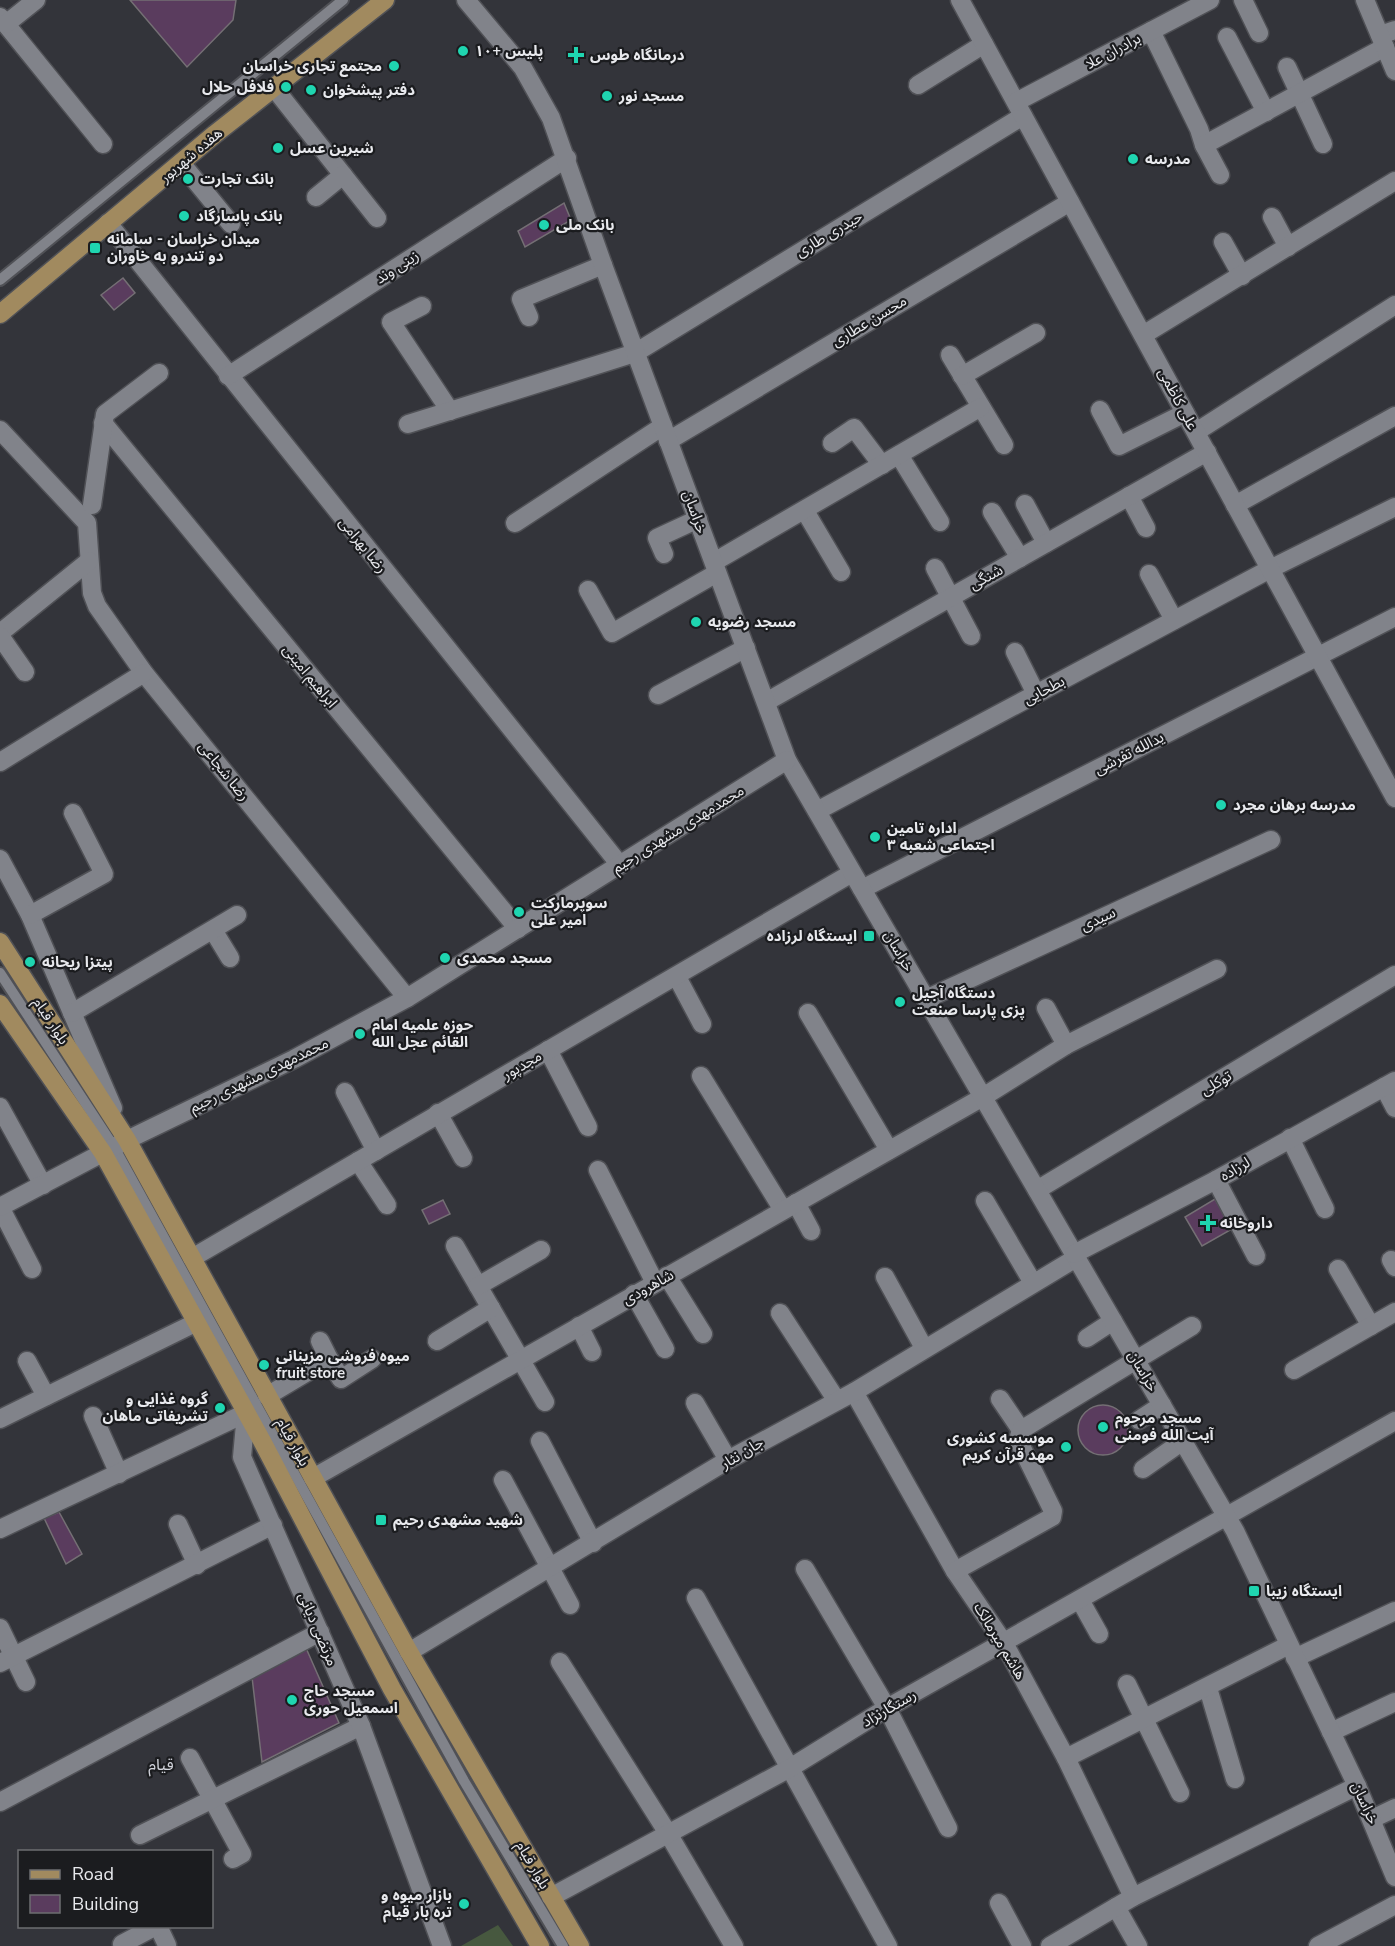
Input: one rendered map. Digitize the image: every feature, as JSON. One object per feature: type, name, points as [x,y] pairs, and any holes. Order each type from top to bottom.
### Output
[{"type":"main road","name":"هفده شهریور","points":[[0,314],[181,163],[385,0]]},
{"type":"main road","name":"بلوار قیام","points":[[0,942],[114,1147],[197,1322],[392,1689],[540,1946]]},
{"type":"main road","name":"بلوار قیام","points":[[0,1004],[114,1147],[192,1258],[409,1652],[580,1946]]},
{"type":"street","points":[[36,0],[3,21],[103,144]]},
{"type":"street","name":"خراسان","points":[[466,0],[524,68],[551,118],[635,353],[787,760],[1226,1516],[1357,1786],[1395,1877]]},
{"type":"street","name":"علی کاظمی","points":[[960,0],[1395,798]]},
{"type":"street","name":"برادران علا","points":[[1020,109],[1150,31],[1210,0]]},
{"type":"street","points":[[1243,0],[1259,33]]},
{"type":"street","points":[[1365,0],[1387,38],[1395,71]]},
{"type":"street","points":[[1150,31],[1220,175]]},
{"type":"street","points":[[1227,37],[1266,112]]},
{"type":"street","points":[[1204,145],[1301,93],[1387,38]]},
{"type":"street","points":[[918,85],[984,44]]},
{"type":"street","points":[[1287,67],[1323,144]]},
{"type":"street","points":[[275,89],[377,218]]},
{"type":"street","name":"حیدری طاری","points":[[408,424],[635,353],[1020,109]]},
{"type":"street","name":"زینی وند","points":[[228,376],[567,158]]},
{"type":"street","points":[[181,163],[231,224]]},
{"type":"street","points":[[316,197],[343,175]]},
{"type":"street","points":[[1143,335],[1395,181]]},
{"type":"street","name":"محسن عطاری","points":[[515,523],[1070,202]]},
{"type":"street","points":[[1272,217],[1288,247]]},
{"type":"street","name":"رضا بهرامی","points":[[108,223],[620,865]]},
{"type":"street","points":[[1223,242],[1242,276]]},
{"type":"street","points":[[529,317],[521,299],[603,265]]},
{"type":"street","points":[[1196,432],[1395,305]]},
{"type":"street","points":[[422,306],[391,322],[450,411]]},
{"type":"street","points":[[963,376],[1036,333]]},
{"type":"street","points":[[950,355],[1004,445]]},
{"type":"street","points":[[92,505],[105,414],[159,372]]},
{"type":"street","points":[[588,590],[612,633],[805,511],[981,406]]},
{"type":"street","points":[[1100,410],[1119,446],[1185,413]]},
{"type":"street","points":[[1235,505],[1395,416]]},
{"type":"street","name":"ابراهیم امینی","points":[[103,423],[518,929]]},
{"type":"street","points":[[832,442],[854,428],[882,465]]},
{"type":"street","name":"رضا شجاعی","points":[[0,430],[87,523],[92,593],[97,606],[144,673],[407,998]]},
{"type":"street","name":"شنگی","points":[[766,702],[1207,452]]},
{"type":"street","points":[[899,455],[940,522]]},
{"type":"street","points":[[1130,496],[1146,528]]},
{"type":"street","points":[[1025,504],[1046,543]]},
{"type":"street","name":"بطحایی","points":[[817,811],[1270,569],[1395,507]]},
{"type":"street","points":[[805,511],[841,572]]},
{"type":"street","points":[[992,512],[1020,558]]},
{"type":"street","points":[[657,539],[698,519]]},
{"type":"street","points":[[25,672],[0,634],[89,561]]},
{"type":"street","points":[[935,568],[971,636]]},
{"type":"street","points":[[1149,574],[1174,620]]},
{"type":"street","name":"یدالله تفرشی","points":[[857,881],[1318,657],[1395,617]]},
{"type":"street","points":[[657,695],[746,648]]},
{"type":"street","points":[[1015,652],[1036,694]]},
{"type":"street","points":[[0,762],[144,673]]},
{"type":"street","name":"محمدمهدی مشهدی رحیم","points":[[0,1207],[114,1147],[294,1059],[407,998],[787,760]]},
{"type":"street","points":[[30,915],[104,874],[73,813]]},
{"type":"street","name":"سیدی","points":[[926,999],[1270,840]]},
{"type":"street","points":[[0,859],[30,915],[72,1014],[114,1147]]},
{"type":"street","name":"مجدپور","points":[[192,1258],[438,1113],[676,977],[857,881]]},
{"type":"street","points":[[72,1014],[237,915]]},
{"type":"street","points":[[213,930],[230,958]]},
{"type":"street","name":"شاهرودی","points":[[313,1478],[790,1207],[983,1096],[1066,1045],[1217,969]]},
{"type":"street","name":"توکلی","points":[[1037,1190],[1395,975]]},
{"type":"street","points":[[676,977],[702,1024]]},
{"type":"street","points":[[1046,1008],[1066,1045]]},
{"type":"street","points":[[808,1013],[889,1150]]},
{"type":"street","points":[[548,1050],[588,1127]]},
{"type":"street","points":[[701,1076],[790,1207],[811,1231]]},
{"type":"street","points":[[1390,1084],[1395,1108]]},
{"type":"street","name":"لرزاده","points":[[1075,1256],[1390,1084]]},
{"type":"street","points":[[345,1092],[376,1150]]},
{"type":"street","points":[[0,1107],[43,1185]]},
{"type":"street","points":[[438,1113],[463,1158]]},
{"type":"street","points":[[1290,1138],[1325,1209]]},
{"type":"street","points":[[358,1161],[387,1205]]},
{"type":"street","points":[[598,1170],[661,1280],[703,1334]]},
{"type":"street","points":[[1216,1180],[1256,1257]]},
{"type":"street","points":[[985,1202],[1034,1283]]},
{"type":"street","points":[[0,1207],[32,1269]]},
{"type":"street","points":[[455,1246],[545,1402]]},
{"type":"street","points":[[478,1286],[541,1250]]},
{"type":"street","name":"جان نثار","points":[[409,1652],[728,1460],[854,1392],[1075,1256]]},
{"type":"street","points":[[1338,1269],[1371,1326]]},
{"type":"street","points":[[885,1277],[924,1348]]},
{"type":"street","points":[[634,1294],[665,1349]]},
{"type":"street","points":[[437,1341],[491,1308]]},
{"type":"street","points":[[1294,1370],[1395,1312]]},
{"type":"street","points":[[780,1313],[837,1401]]},
{"type":"street","points":[[1087,1338],[1113,1321]]},
{"type":"street","points":[[0,1419],[197,1322]]},
{"type":"street","points":[[579,1326],[592,1352]]},
{"type":"street","points":[[955,1571],[1052,1516],[1053,1511],[1018,1440],[1021,1430],[1192,1326]]},
{"type":"street","points":[[320,1341],[341,1379],[372,1359]]},
{"type":"street","points":[[267,1396],[329,1359]]},
{"type":"street","points":[[27,1361],[45,1396]]},
{"type":"street","name":"هاشم میرمالک","points":[[854,1392],[955,1571],[1004,1643],[1066,1758],[1133,1897]]},
{"type":"street","points":[[1000,1399],[1021,1430]]},
{"type":"street","points":[[695,1403],[728,1460]]},
{"type":"street","points":[[1139,1420],[1162,1405]]},
{"type":"street","points":[[2,1522],[119,1474],[246,1413]]},
{"type":"street","name":"مرتضی دیانی","points":[[246,1413],[242,1457],[361,1726],[442,1946]]},
{"type":"street","points":[[93,1416],[119,1474]]},
{"type":"street","name":"رستگارنژاد","points":[[551,1897],[790,1768],[887,1708],[1395,1421]]},
{"type":"street","points":[[540,1441],[593,1543]]},
{"type":"street","points":[[1143,1469],[1183,1441]]},
{"type":"street","points":[[503,1480],[570,1605]]},
{"type":"street","points":[[178,1524],[197,1565]]},
{"type":"street","points":[[7,1659],[273,1525]]},
{"type":"street","points":[[805,1569],[887,1708],[948,1828]]},
{"type":"street","points":[[696,1598],[888,1946]]},
{"type":"street","points":[[1080,1600],[1098,1634]]},
{"type":"street","points":[[1066,1758],[1208,1688],[1292,1651],[1395,1611]]},
{"type":"street","points":[[0,1628],[7,1659],[26,1683]]},
{"type":"street","points":[[0,1802],[320,1632]]},
{"type":"street","points":[[560,1662],[669,1835],[734,1946]]},
{"type":"street","points":[[1126,1684],[1179,1793]]},
{"type":"street","points":[[1208,1688],[1235,1779]]},
{"type":"street","points":[[1331,1732],[1395,1702]]},
{"type":"street","points":[[140,1835],[361,1726]]},
{"type":"street","points":[[190,1758],[242,1854],[233,1859]]},
{"type":"street","points":[[1050,1946],[1133,1897],[1357,1786]]},
{"type":"street","points":[[1372,1819],[1395,1808]]},
{"type":"street","points":[[999,1903],[1022,1946]]},
{"type":"street","points":[[1318,1946],[1395,1905]]},
{"type":"street","points":[[1116,1907],[1138,1946]]},
{"type":"street","points":[[123,1946],[122,1944],[153,1928]]},
{"type":"street","points":[[158,1928],[167,1946]]},
{"type":"lane","points":[[0,280],[343,0]]},
{"type":"lane","points":[[0,973],[114,1147],[459,1771],[563,1946]]},
{"type":"green space","points":[[498,1925],[513,1946],[461,1946]]},
{"type":"building","points":[[130,0],[236,0],[233,20],[187,67]]},
{"type":"building","name":"بانک ملی","points":[[564,203],[571,220],[525,247],[518,231]]},
{"type":"building","points":[[123,278],[135,293],[114,310],[101,295]]},
{"type":"building","name":"داروخانه","points":[[1215,1199],[1232,1229],[1202,1246],[1185,1217]]},
{"type":"building","points":[[443,1200],[450,1214],[429,1224],[422,1210]]},
{"type":"building","name":"مسجد مرحوم آیت الله فومنی","points":[[1103,1405],[1117,1409],[1124,1416],[1128,1430],[1124,1444],[1117,1451],[1103,1455],[1089,1451],[1082,1444],[1078,1430],[1082,1416],[1089,1409]]},
{"type":"building","points":[[59,1512],[82,1554],[66,1564],[44,1518]]},
{"type":"building","name":"مسجد حاج اسمعیل حوری","points":[[306,1648],[339,1723],[262,1762],[252,1677]]},
{"type":"place","name":"پلیس +۱۰","points":[[463,51]]},
{"type":"place","name":"درمانگاه طوس","points":[[576,55]]},
{"type":"place","name":"مجتمع تجاری خراسان","points":[[394,66]]},
{"type":"place","name":"فلافل حلال","points":[[286,87]]},
{"type":"place","name":"دفتر پیشخوان","points":[[311,90]]},
{"type":"place","name":"مسجد نور","points":[[607,96]]},
{"type":"place","name":"شیرین عسل","points":[[278,148]]},
{"type":"place","name":"مدرسه","points":[[1133,159]]},
{"type":"place","name":"بانک تجارت","points":[[188,179]]},
{"type":"place","name":"بانک پاسارگاد","points":[[184,216]]},
{"type":"place","name":"بانک ملی","points":[[544,225]]},
{"type":"place","name":"میدان خراسان - سامانه دو تندرو به خاوران","points":[[95,248]]},
{"type":"place","name":"مسجد رضویه","points":[[696,622]]},
{"type":"place","name":"مدرسه برهان مجرد","points":[[1221,805]]},
{"type":"place","name":"اداره تامین اجتماعی شعبه ۳","points":[[875,837]]},
{"type":"place","name":"سوپرمارکت امیر علی","points":[[519,912]]},
{"type":"place","name":"ایستگاه لرزاده","points":[[869,936]]},
{"type":"place","name":"مسجد محمدی","points":[[445,958]]},
{"type":"place","name":"پیتزا ریحانه","points":[[30,962]]},
{"type":"place","name":"دستگاه آجیل پزی پارسا صنعت","points":[[900,1002]]},
{"type":"place","name":"حوزه علمیه امام القائم عجل الله","points":[[360,1034]]},
{"type":"place","name":"داروخانه","points":[[1208,1223]]},
{"type":"place","name":"میوه فروشی مزینانی fruit store","points":[[264,1365]]},
{"type":"place","name":"گروه غذایی و تشریفاتی ماهان","points":[[220,1408]]},
{"type":"place","name":"مسجد مرحوم آیت الله فومنی","points":[[1103,1427]]},
{"type":"place","name":"موسسه کشوری مهد قرآن کریم","points":[[1066,1447]]},
{"type":"place","name":"شهید مشهدی رحیم","points":[[381,1520]]},
{"type":"place","name":"ایستگاه زیبا","points":[[1254,1591]]},
{"type":"place","name":"مسجد حاج اسمعیل حوری","points":[[292,1700]]},
{"type":"place","name":"بازار میوه و تره بار قیام","points":[[464,1904]]},
{"type":"district","name":"قیام","points":[[161,1765]]}]
